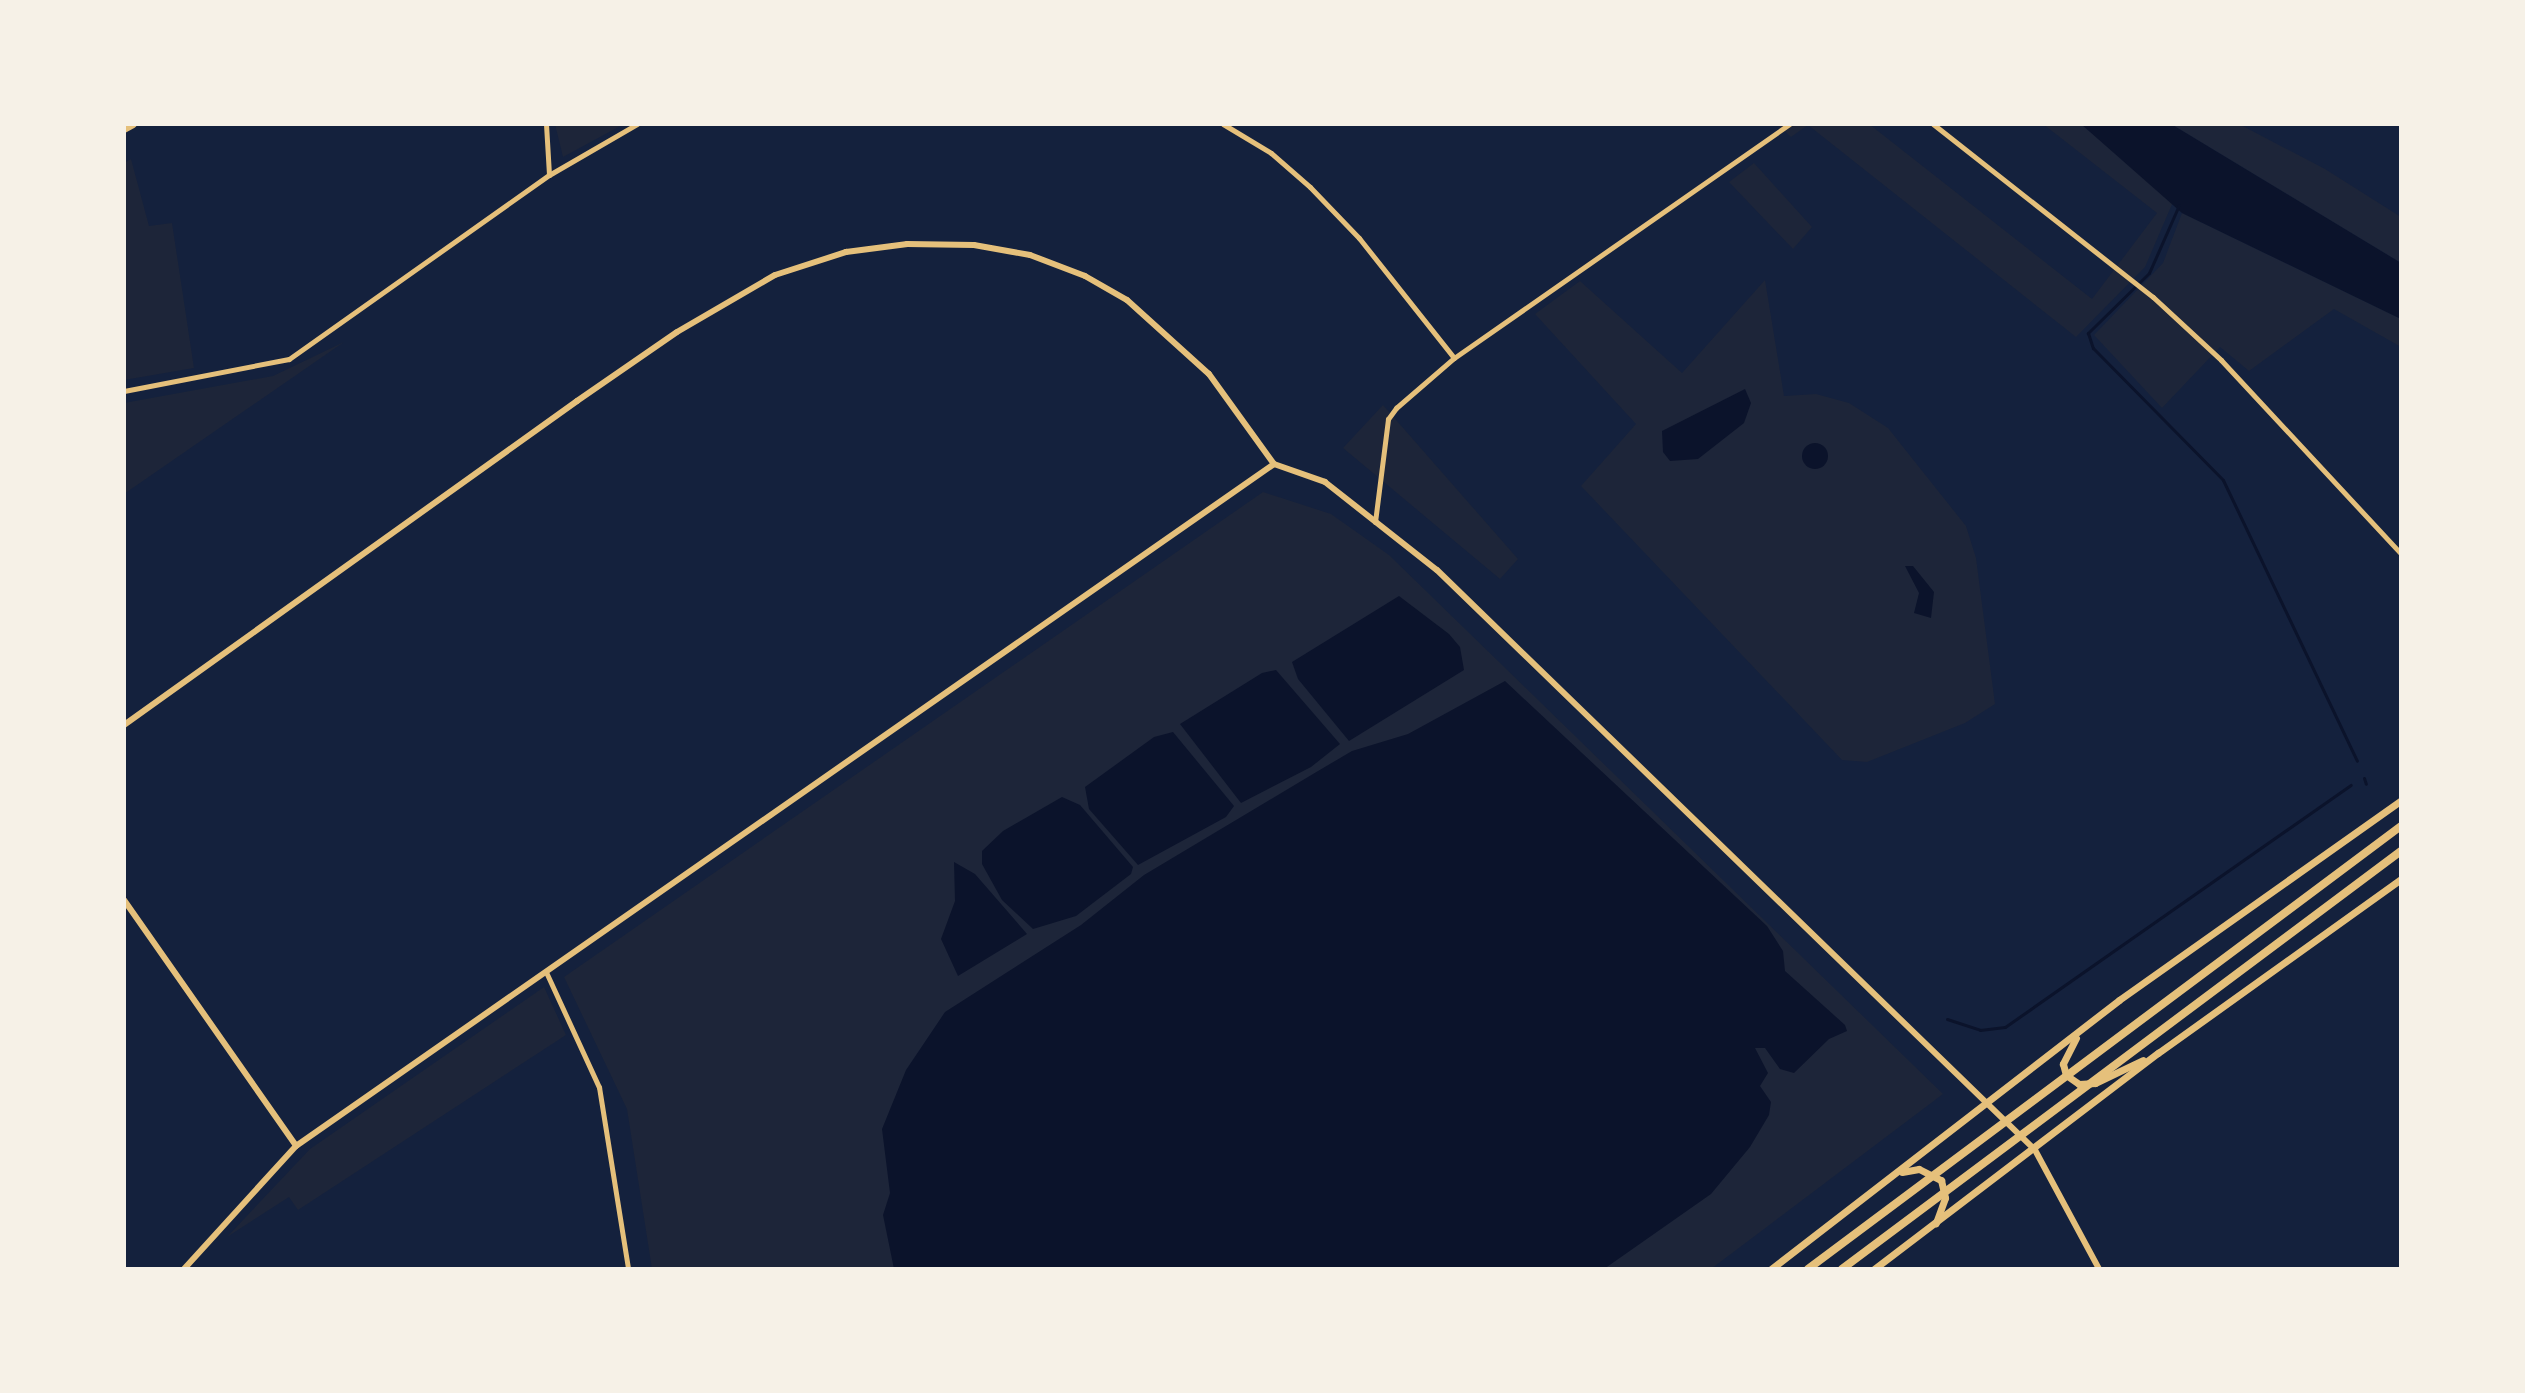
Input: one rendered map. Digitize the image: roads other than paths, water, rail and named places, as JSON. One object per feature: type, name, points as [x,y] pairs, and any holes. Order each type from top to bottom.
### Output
[{"type":"highway","points":[[124,129],[133,124]]},
{"type":"highway","points":[[1808,1269],[2401,826]]},
{"type":"highway","points":[[1842,1269],[2401,851]]},
{"type":"main road","points":[[1771,1269],[2119,1000],[2401,800]]},
{"type":"main road","points":[[1874,1269],[2035,1150],[2158,1053],[2401,879]]},
{"type":"main road","points":[[2119,1000],[2064,1055],[2066,1075],[2079,1084],[2095,1083],[2158,1053]]},
{"type":"main road","points":[[1900,1172],[1919,1169],[1941,1180],[1944,1206],[1935,1224]]},
{"type":"street","points":[[546,124],[549,175]]},
{"type":"street","points":[[124,391],[289,359],[549,175],[637,124]]},
{"type":"street","points":[[1223,124],[1271,153],[1310,187],[1359,238],[1454,358]]},
{"type":"street","points":[[1375,522],[1388,419],[1454,358],[1790,124]]},
{"type":"street","points":[[1933,124],[2134,282],[2221,360],[2401,554]]},
{"type":"street","points":[[124,725],[677,332],[775,275],[846,252],[907,244],[974,245],[1030,255],[1085,276],[1127,300],[1175,340],[1218,386],[1274,464],[1325,482],[1448,580],[2035,1150],[2099,1269]]},
{"type":"street","points":[[184,1269],[296,1146],[1274,464]]},
{"type":"street","points":[[124,900],[296,1146]]},
{"type":"street","points":[[546,972],[599,1087],[628,1269]]},
{"type":"waterway","points":[[2179,205],[2149,273],[2088,333],[2093,348],[2223,480],[2357,761]]},
{"type":"waterway","points":[[2364,778],[2366,784]]},
{"type":"waterway","points":[[1947,1019],[1980,1030],[2005,1027],[2351,785]]}]
